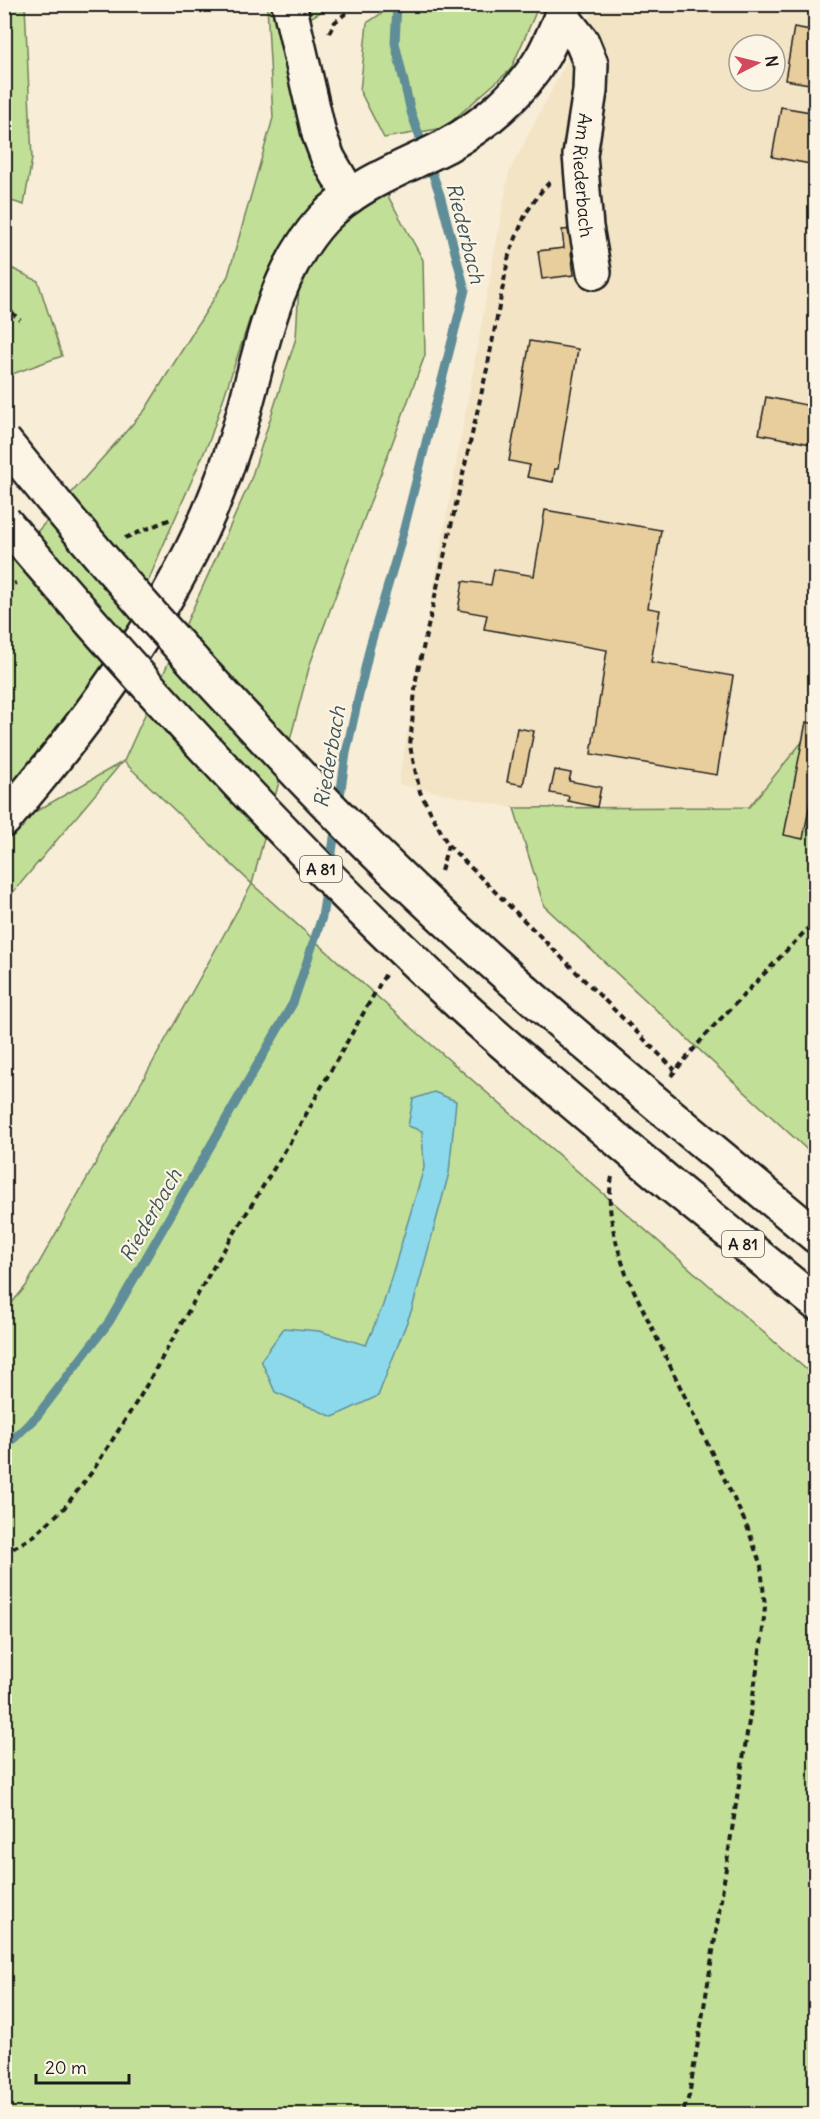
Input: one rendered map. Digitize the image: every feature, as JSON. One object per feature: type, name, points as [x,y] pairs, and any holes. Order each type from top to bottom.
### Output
[{"type":"main road","points":[[289,4],[319,134],[328,158],[350,196]]},
{"type":"main road","points":[[4,820],[48,769],[101,698],[143,635],[181,570],[209,513],[234,447],[267,324],[283,283],[301,247],[324,218],[350,196],[378,178],[483,124],[516,92],[542,57],[564,10]]},
{"type":"main road","name":"Am Riederbach","points":[[564,10],[591,64],[590,91],[580,155],[586,227],[594,272]]},
{"type":"main road","name":"A 81","points":[[4,441],[79,533],[148,611],[330,807],[502,971],[609,1065],[816,1236]]},
{"type":"main road","name":"A 81","points":[[4,521],[177,719],[377,926],[464,1008],[572,1102],[816,1303]]},
{"type":"path","points":[[580,155],[543,189],[526,213],[509,255],[487,369],[416,679],[410,746],[420,792],[448,845],[675,1070]]},
{"type":"path","points":[[4,305],[20,320]]},
{"type":"path","points":[[438,881],[448,845]]},
{"type":"path","points":[[669,1079],[816,920]]},
{"type":"path","points":[[4,1554],[35,1535],[57,1515],[92,1472],[141,1395],[211,1272],[292,1139],[387,972]]},
{"type":"path","points":[[816,1032],[816,1044]]},
{"type":"path","points":[[614,1173],[610,1210],[615,1240],[623,1265],[747,1526],[761,1566],[765,1607],[759,1664],[710,1971],[688,2096],[682,2115]]},
{"type":"shaded area","points":[[596,5],[815,5],[815,957],[745,856],[398,784],[509,172]]},
{"type":"green space","points":[[5,4],[25,5],[32,159],[24,205],[5,199]]},
{"type":"green space","points":[[267,5],[333,5],[294,27],[350,195],[378,178],[423,260],[425,355],[310,664],[252,884],[123,761],[250,482],[296,338],[301,248],[251,315],[210,439],[159,555],[101,698],[48,769],[5,793],[5,568],[145,410],[228,276],[273,118]]},
{"type":"green space","points":[[394,5],[539,5],[511,69],[444,128],[384,138],[360,91],[367,23]]},
{"type":"green space","points":[[5,265],[38,281],[62,356],[7,376],[4,373]]},
{"type":"green space","points":[[815,726],[815,1157],[544,906],[514,808],[749,807]]},
{"type":"green space","points":[[122,762],[5,902],[5,829]]},
{"type":"green space","points":[[252,884],[411,1027],[815,1377],[815,2114],[5,2114],[5,1311],[26,1286]]},
{"type":"water","points":[[434,1092],[456,1101],[449,1173],[412,1309],[378,1396],[333,1417],[275,1392],[261,1360],[284,1328],[319,1331],[366,1345],[383,1305],[424,1168],[422,1131],[408,1126],[413,1099]]},
{"type":"building","points":[[794,27],[816,31],[816,85],[787,80]]},
{"type":"building","points":[[781,107],[816,113],[816,165],[772,157]]},
{"type":"building","points":[[573,229],[576,250],[571,251],[574,275],[542,279],[538,251],[564,248],[562,230]]},
{"type":"building","points":[[530,341],[578,349],[558,469],[555,469],[553,482],[527,477],[530,465],[509,461]]},
{"type":"building","points":[[766,397],[816,407],[816,445],[759,434]]},
{"type":"building","points":[[545,510],[661,530],[648,608],[660,610],[651,662],[733,676],[717,775],[591,754],[607,650],[484,629],[487,615],[458,610],[463,581],[491,585],[494,569],[534,576]]},
{"type":"building","points":[[806,722],[816,724],[816,773],[803,839],[784,835]]},
{"type":"building","points":[[517,728],[534,731],[523,785],[507,782]]},
{"type":"building","points":[[555,770],[571,773],[569,781],[601,787],[597,807],[568,801],[569,796],[550,793]]},
{"type":"waterway","name":"Riederbach","points":[[339,804],[346,753],[370,646],[399,548],[465,290],[440,195],[411,112],[395,43],[397,4]]},
{"type":"waterway","name":"Riederbach","points":[[330,866],[336,824]]},
{"type":"waterway","name":"Riederbach","points":[[4,1448],[37,1416],[109,1322],[293,1003],[322,917],[327,886]]}]
